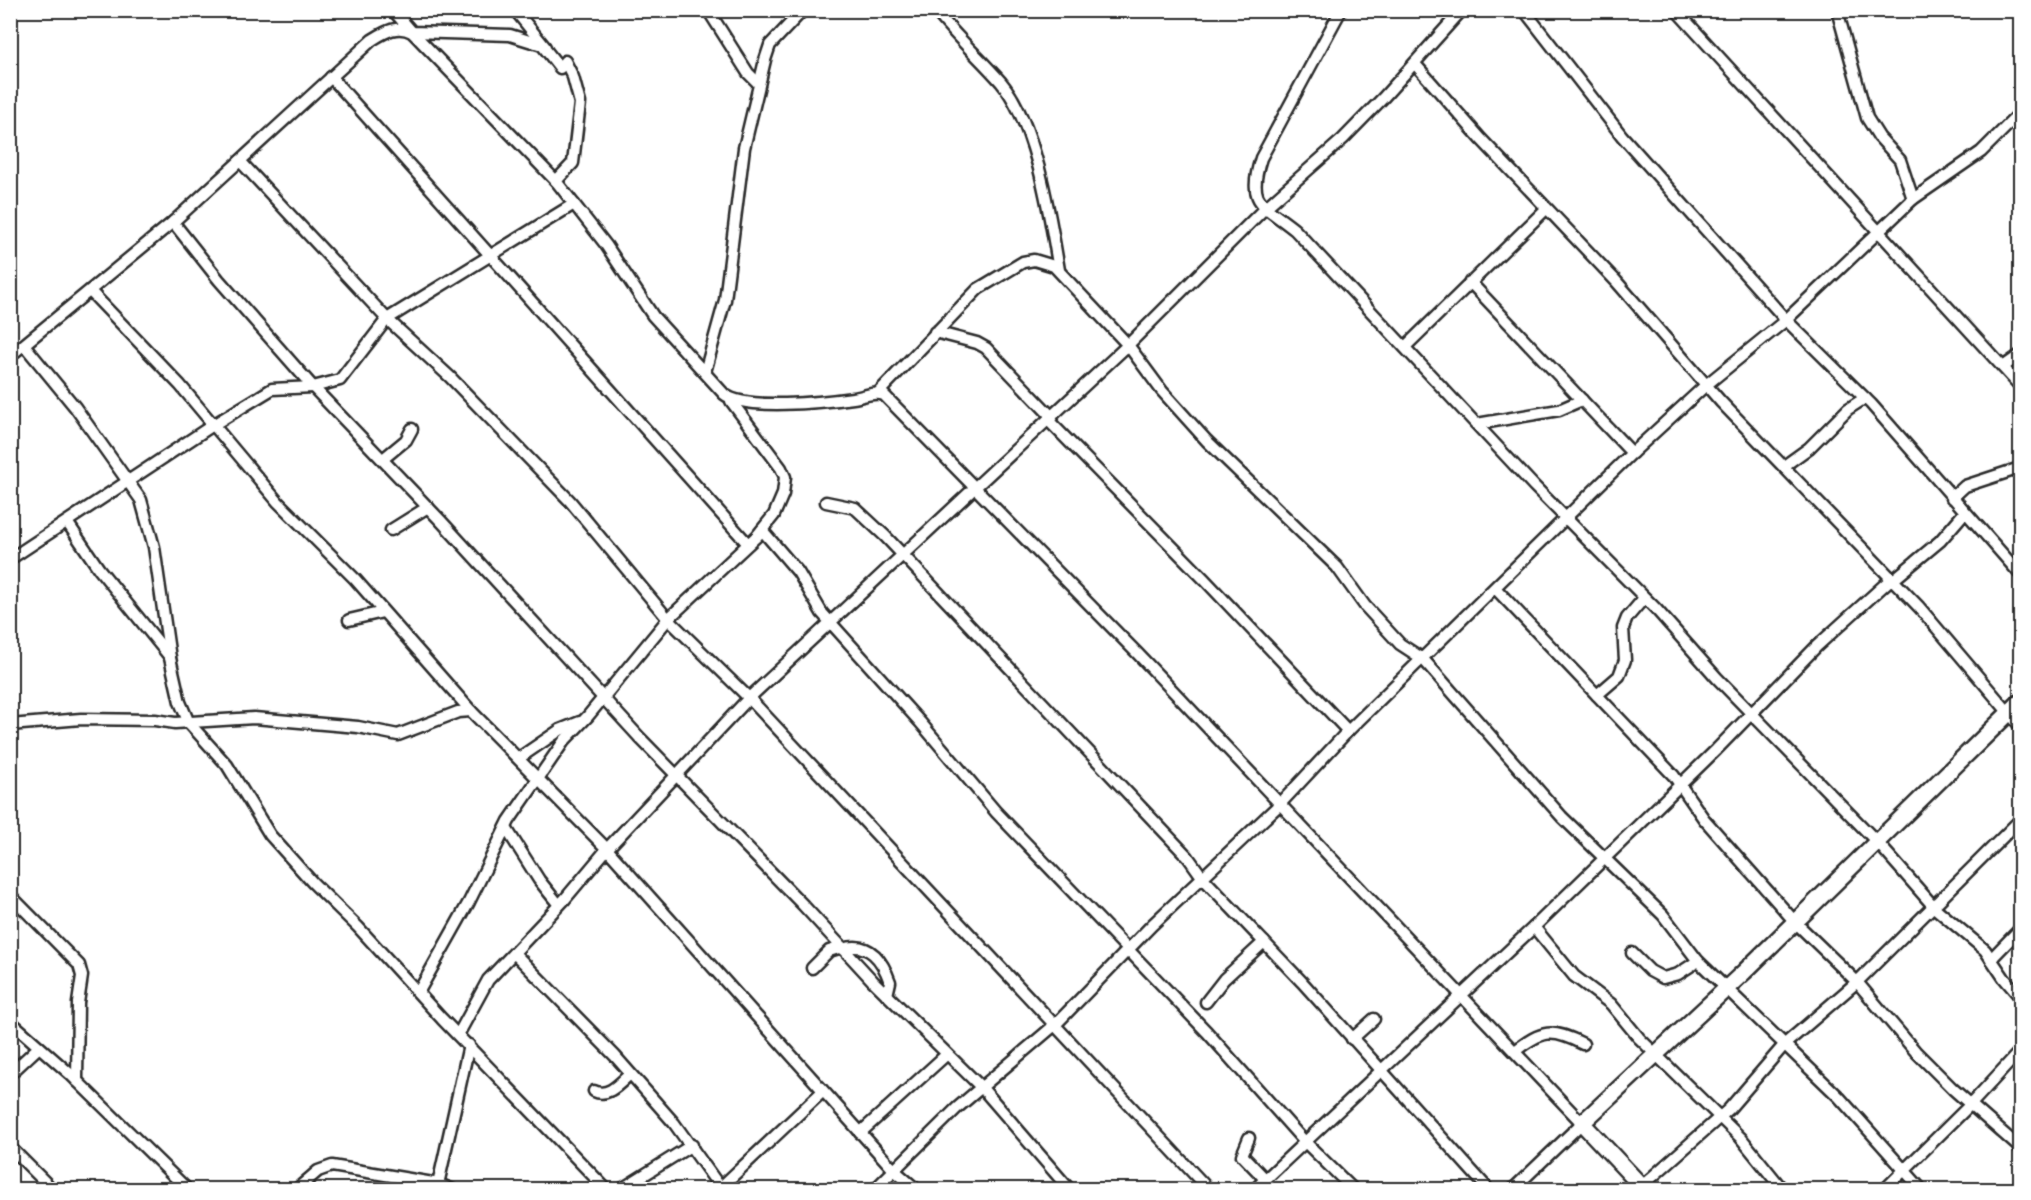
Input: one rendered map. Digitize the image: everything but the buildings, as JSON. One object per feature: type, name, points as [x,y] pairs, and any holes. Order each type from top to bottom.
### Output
[{"type":"street","points":[[393,10],[556,181],[606,245],[653,315],[731,400],[781,468],[785,477],[780,504],[762,531],[668,618],[564,741],[506,828],[469,902],[419,991]]},
{"type":"street","points":[[515,10],[536,34],[560,68]]},
{"type":"street","points":[[708,10],[748,73],[759,84]]},
{"type":"street","points":[[705,372],[725,300],[744,148],[759,84],[770,45],[803,10]]},
{"type":"street","points":[[1341,10],[1261,158],[1254,189],[1256,196],[1265,208],[1295,230],[1567,519],[1878,843],[1935,908],[1976,941],[2020,997]]},
{"type":"street","points":[[458,1035],[484,986],[560,905],[607,849],[749,698],[1128,345],[1265,208],[1343,139],[1415,64],[1443,29],[1462,10]]},
{"type":"street","points":[[1524,10],[1622,136],[1786,320],[1865,398],[2020,574]]},
{"type":"street","points":[[1676,10],[2020,386]]},
{"type":"street","points":[[1837,10],[1867,118],[1879,137],[1900,160],[1913,199]]},
{"type":"street","points":[[935,11],[1000,82],[1024,121],[1046,200],[1059,270]]},
{"type":"street","points":[[10,356],[25,346],[173,222],[372,40],[388,30],[398,28],[412,32],[510,35],[542,45],[560,68]]},
{"type":"street","points":[[556,181],[573,163],[580,103],[573,77],[565,61],[560,68]]},
{"type":"street","points":[[1415,64],[1546,209],[1616,280],[1706,385],[1919,607],[2020,726]]},
{"type":"street","points":[[331,77],[748,544]]},
{"type":"street","points":[[874,1190],[957,1108],[1056,1024],[1128,949],[1279,805],[1348,732],[1632,453],[1706,385],[1786,320],[1913,199],[1981,152],[2020,113]]},
{"type":"street","points":[[240,161],[387,319],[450,377],[570,501],[668,618],[749,698],[1209,1190]]},
{"type":"street","points":[[10,559],[213,425],[272,389],[314,387],[340,380],[387,319],[574,204]]},
{"type":"street","points":[[1405,347],[1546,209]]},
{"type":"street","points":[[173,222],[219,280],[314,387],[428,507],[602,698],[887,995],[982,1088],[1070,1190]]},
{"type":"street","points":[[731,400],[753,404],[850,399],[879,393],[935,332],[978,290],[1023,262],[1043,262],[1059,270],[1128,345],[1162,391],[1207,441],[1337,567],[1365,606],[1400,644],[1423,659],[1488,730],[1539,792],[1663,915],[1698,961],[1839,1096],[1922,1190]]},
{"type":"street","points":[[1470,282],[1632,453]]},
{"type":"street","points":[[90,291],[180,385],[278,502],[384,612],[471,711],[607,849],[729,983],[822,1092],[894,1170],[917,1190]]},
{"type":"street","points":[[935,332],[977,343],[986,348],[1050,419],[1348,732]]},
{"type":"street","points":[[25,346],[130,480],[141,500],[152,537],[170,658],[180,702],[189,723],[227,765],[270,835],[607,1190]]},
{"type":"street","points":[[2003,367],[2020,355]]},
{"type":"street","points":[[879,393],[892,402],[1138,654],[1644,1188],[1742,1095],[1785,1044],[1857,982],[1935,908],[2020,820]]},
{"type":"street","points":[[1784,466],[1809,448],[1848,409],[1865,398]]},
{"type":"street","points":[[1478,424],[1559,410],[1582,400]]},
{"type":"street","points":[[383,459],[406,440],[412,429]]},
{"type":"street","points":[[1952,498],[1972,483],[2020,468]]},
{"type":"street","points":[[826,502],[855,508],[904,556],[1188,857],[1203,878],[1489,1190]]},
{"type":"street","points":[[391,530],[428,507]]},
{"type":"street","points":[[1254,1190],[1304,1140],[1381,1072],[1534,927],[1752,713],[1817,645],[1891,580],[1940,542],[1965,512]]},
{"type":"street","points":[[67,522],[99,569],[170,658]]},
{"type":"street","points":[[762,531],[798,572],[819,610],[920,722],[996,812],[1207,1032],[1304,1140],[1354,1190]]},
{"type":"street","points":[[1496,589],[1680,784],[1704,819],[1795,922],[1857,982],[1916,1052],[1953,1089],[1972,1103],[2020,1148]]},
{"type":"street","points":[[1597,695],[1619,676],[1624,660],[1623,628],[1627,618],[1644,598]]},
{"type":"street","points":[[349,620],[384,612]]},
{"type":"street","points":[[1512,1190],[1878,843],[2020,702]]},
{"type":"street","points":[[10,725],[46,720],[100,719],[189,723],[254,718],[364,728],[398,735],[458,712],[471,711]]},
{"type":"street","points":[[519,758],[560,730],[583,721]]},
{"type":"street","points":[[506,828],[539,879],[560,905]]},
{"type":"street","points":[[10,896],[79,964],[82,976],[78,1003],[77,1081]]},
{"type":"street","points":[[1534,927],[1574,976],[1611,1004],[1656,1055],[1762,1161],[1784,1190]]},
{"type":"street","points":[[1991,959],[2020,929]]},
{"type":"street","points":[[1206,1002],[1224,979],[1264,942]]},
{"type":"street","points":[[812,968],[829,951],[861,946],[873,952],[890,982],[887,995]]},
{"type":"street","points":[[514,953],[630,1074],[692,1145],[721,1189],[822,1092]]},
{"type":"street","points":[[1632,953],[1650,971],[1663,978],[1678,974],[1698,961]]},
{"type":"street","points":[[1352,1039],[1374,1019]]},
{"type":"street","points":[[10,1021],[77,1081],[188,1190]]},
{"type":"street","points":[[1515,1051],[1545,1033],[1559,1033],[1583,1044]]},
{"type":"street","points":[[438,1187],[469,1046]]},
{"type":"street","points":[[10,1074],[39,1047]]},
{"type":"street","points":[[1884,1190],[1903,1168],[1972,1103],[2020,1051]]},
{"type":"street","points":[[860,1133],[946,1055]]},
{"type":"street","points":[[594,1091],[603,1094],[608,1092],[630,1074]]},
{"type":"street","points":[[1249,1138],[1242,1155],[1265,1179]]},
{"type":"street","points":[[620,1190],[692,1145]]},
{"type":"street","points":[[10,1147],[53,1190]]},
{"type":"street","points":[[296,1190],[318,1171],[332,1166],[453,1190]]}]
